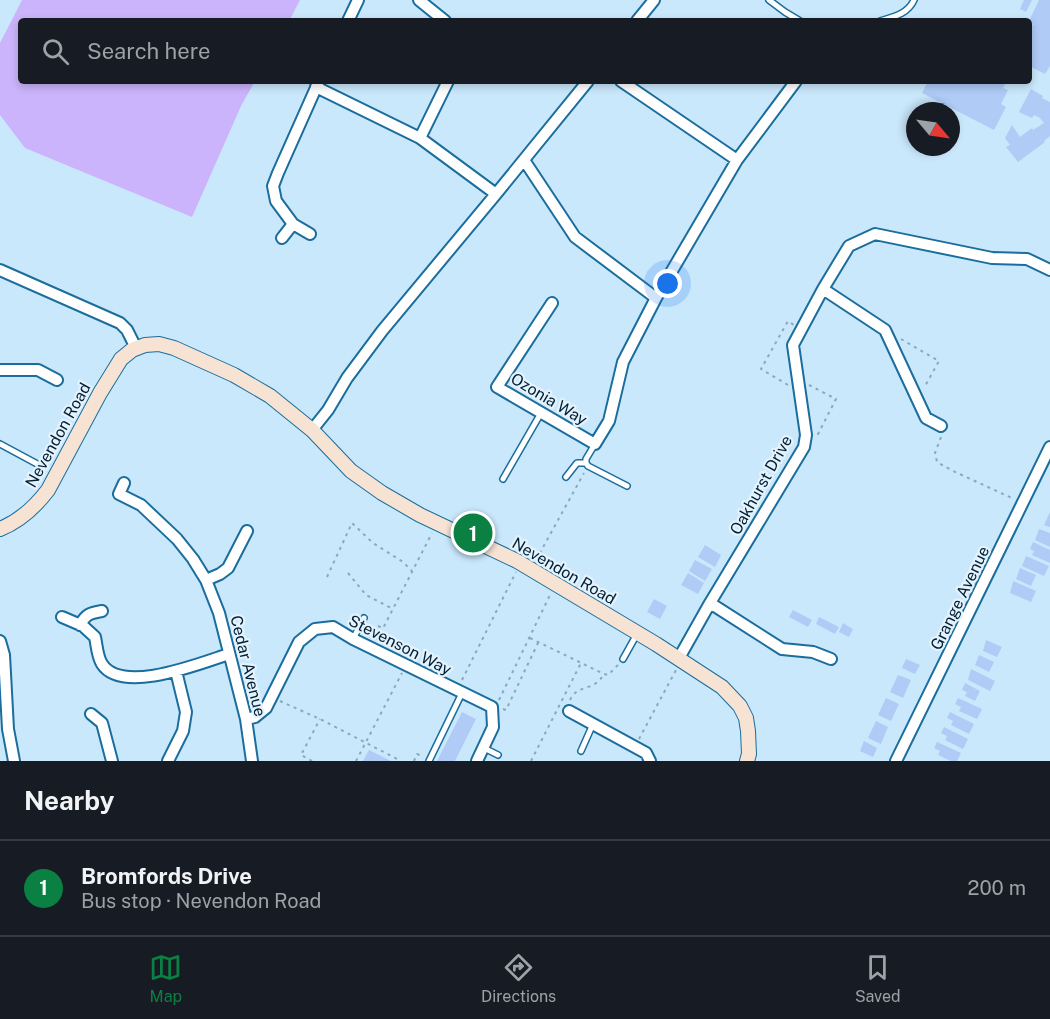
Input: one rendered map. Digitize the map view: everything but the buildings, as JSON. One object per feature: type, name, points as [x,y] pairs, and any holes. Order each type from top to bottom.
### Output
[{"type":"street","points":[[349,18],[358,0]]},
{"type":"street","points":[[419,0],[441,18]]},
{"type":"street","points":[[639,18],[654,0]]},
{"type":"street","points":[[310,234],[293,224],[276,201],[273,186],[317,84],[420,138],[496,194]]},
{"type":"street","points":[[420,138],[447,84]]},
{"type":"street","points":[[312,430],[382,332],[586,84]]},
{"type":"street","points":[[625,84],[737,160]]},
{"type":"street","name":"Ozonia Way","points":[[552,303],[497,387],[595,444],[609,421],[623,362],[656,298],[737,160],[794,84]]},
{"type":"street","points":[[524,160],[575,237],[656,298]]},
{"type":"street","points":[[282,238],[293,224]]},
{"type":"street","name":"Oakhurst Drive","points":[[681,659],[710,603],[804,447],[806,435],[793,345],[849,246],[875,234],[992,258],[1027,259],[1050,270]]},
{"type":"street","points":[[0,270],[120,323],[127,330],[136,348]]},
{"type":"street","points":[[823,289],[885,330],[926,418],[941,426]]},
{"type":"street","name":"Nevendon Road","points":[[0,529],[24,516],[48,490],[116,366],[126,354],[136,348],[151,344],[167,346],[227,372],[270,396],[312,430],[351,471],[382,494],[556,584],[681,659],[722,687],[740,706],[746,718],[749,754],[747,761]]},
{"type":"street","points":[[0,370],[38,370],[57,380]]},
{"type":"street","name":"Grange Avenue","points":[[896,761],[1049,454]]},
{"type":"street","name":"Cedar Avenue","points":[[124,483],[119,494],[141,505],[177,540],[193,559],[206,580],[219,613],[230,654],[246,719],[252,761]]},
{"type":"street","points":[[206,580],[228,568],[247,531]]},
{"type":"street","points":[[710,603],[782,649],[813,652],[831,659]]},
{"type":"street","points":[[80,625],[88,614],[102,611]]},
{"type":"street","points":[[62,618],[80,625],[95,637],[102,665],[114,675],[146,677],[230,654]]},
{"type":"street","name":"Stevenson Way","points":[[246,719],[255,717],[266,708],[299,642],[315,629],[333,627],[492,707],[493,727],[477,761]]},
{"type":"street","points":[[0,641],[4,655],[8,729],[14,761]]},
{"type":"street","points":[[168,761],[183,730],[186,712],[176,670]]},
{"type":"street","points":[[569,711],[636,746],[646,753],[650,761]]},
{"type":"street","points":[[91,714],[102,723],[112,761]]},
{"type":"lane","points":[[769,0],[795,18]]},
{"type":"lane","points":[[888,18],[906,11],[914,0]]},
{"type":"lane","points":[[503,479],[541,413]]},
{"type":"lane","points":[[0,444],[41,466]]},
{"type":"lane","points":[[587,464],[586,459],[595,444]]},
{"type":"lane","points":[[566,477],[577,463],[587,464],[627,486]]},
{"type":"lane","points":[[353,639],[364,618]]},
{"type":"lane","points":[[623,659],[638,633]]},
{"type":"lane","points":[[430,760],[459,692]]},
{"type":"lane","points":[[581,751],[593,724]]},
{"type":"lane","points":[[484,748],[498,755]]},
{"type":"path","points":[[802,329],[788,321],[761,369],[794,388],[799,384],[836,399],[810,451],[804,447]]},
{"type":"path","points":[[885,330],[939,361],[918,399]]},
{"type":"path","points":[[941,426],[945,428],[935,453],[937,462],[1023,504]]},
{"type":"path","points":[[459,692],[526,567],[587,464]]},
{"type":"path","points":[[327,577],[352,523],[373,543],[403,562],[412,571]]},
{"type":"path","points":[[368,646],[377,640],[433,530]]},
{"type":"path","points":[[348,573],[366,595],[393,609]]},
{"type":"path","points":[[538,643],[506,710],[497,705],[556,584]]},
{"type":"path","points":[[378,626],[383,628]]},
{"type":"path","points":[[530,638],[608,675],[623,659]]},
{"type":"path","points":[[636,746],[681,659]]},
{"type":"path","points":[[531,761],[581,663]]},
{"type":"path","points":[[356,761],[406,665]]},
{"type":"path","points":[[569,711],[570,699],[576,692],[597,683],[604,674]]},
{"type":"path","points":[[272,697],[401,761]]},
{"type":"path","points":[[564,697],[570,699]]},
{"type":"path","points":[[312,761],[301,755],[320,719]]},
{"type":"path","points":[[414,761],[417,754],[430,760]]},
{"type":"shaded area","points":[[22,0],[300,0],[291,18],[18,18],[18,84],[253,84],[241,106],[192,217],[25,148],[0,115],[0,43]]},
{"type":"place","name":"Bromfords Drive","points":[[473,533]]}]
